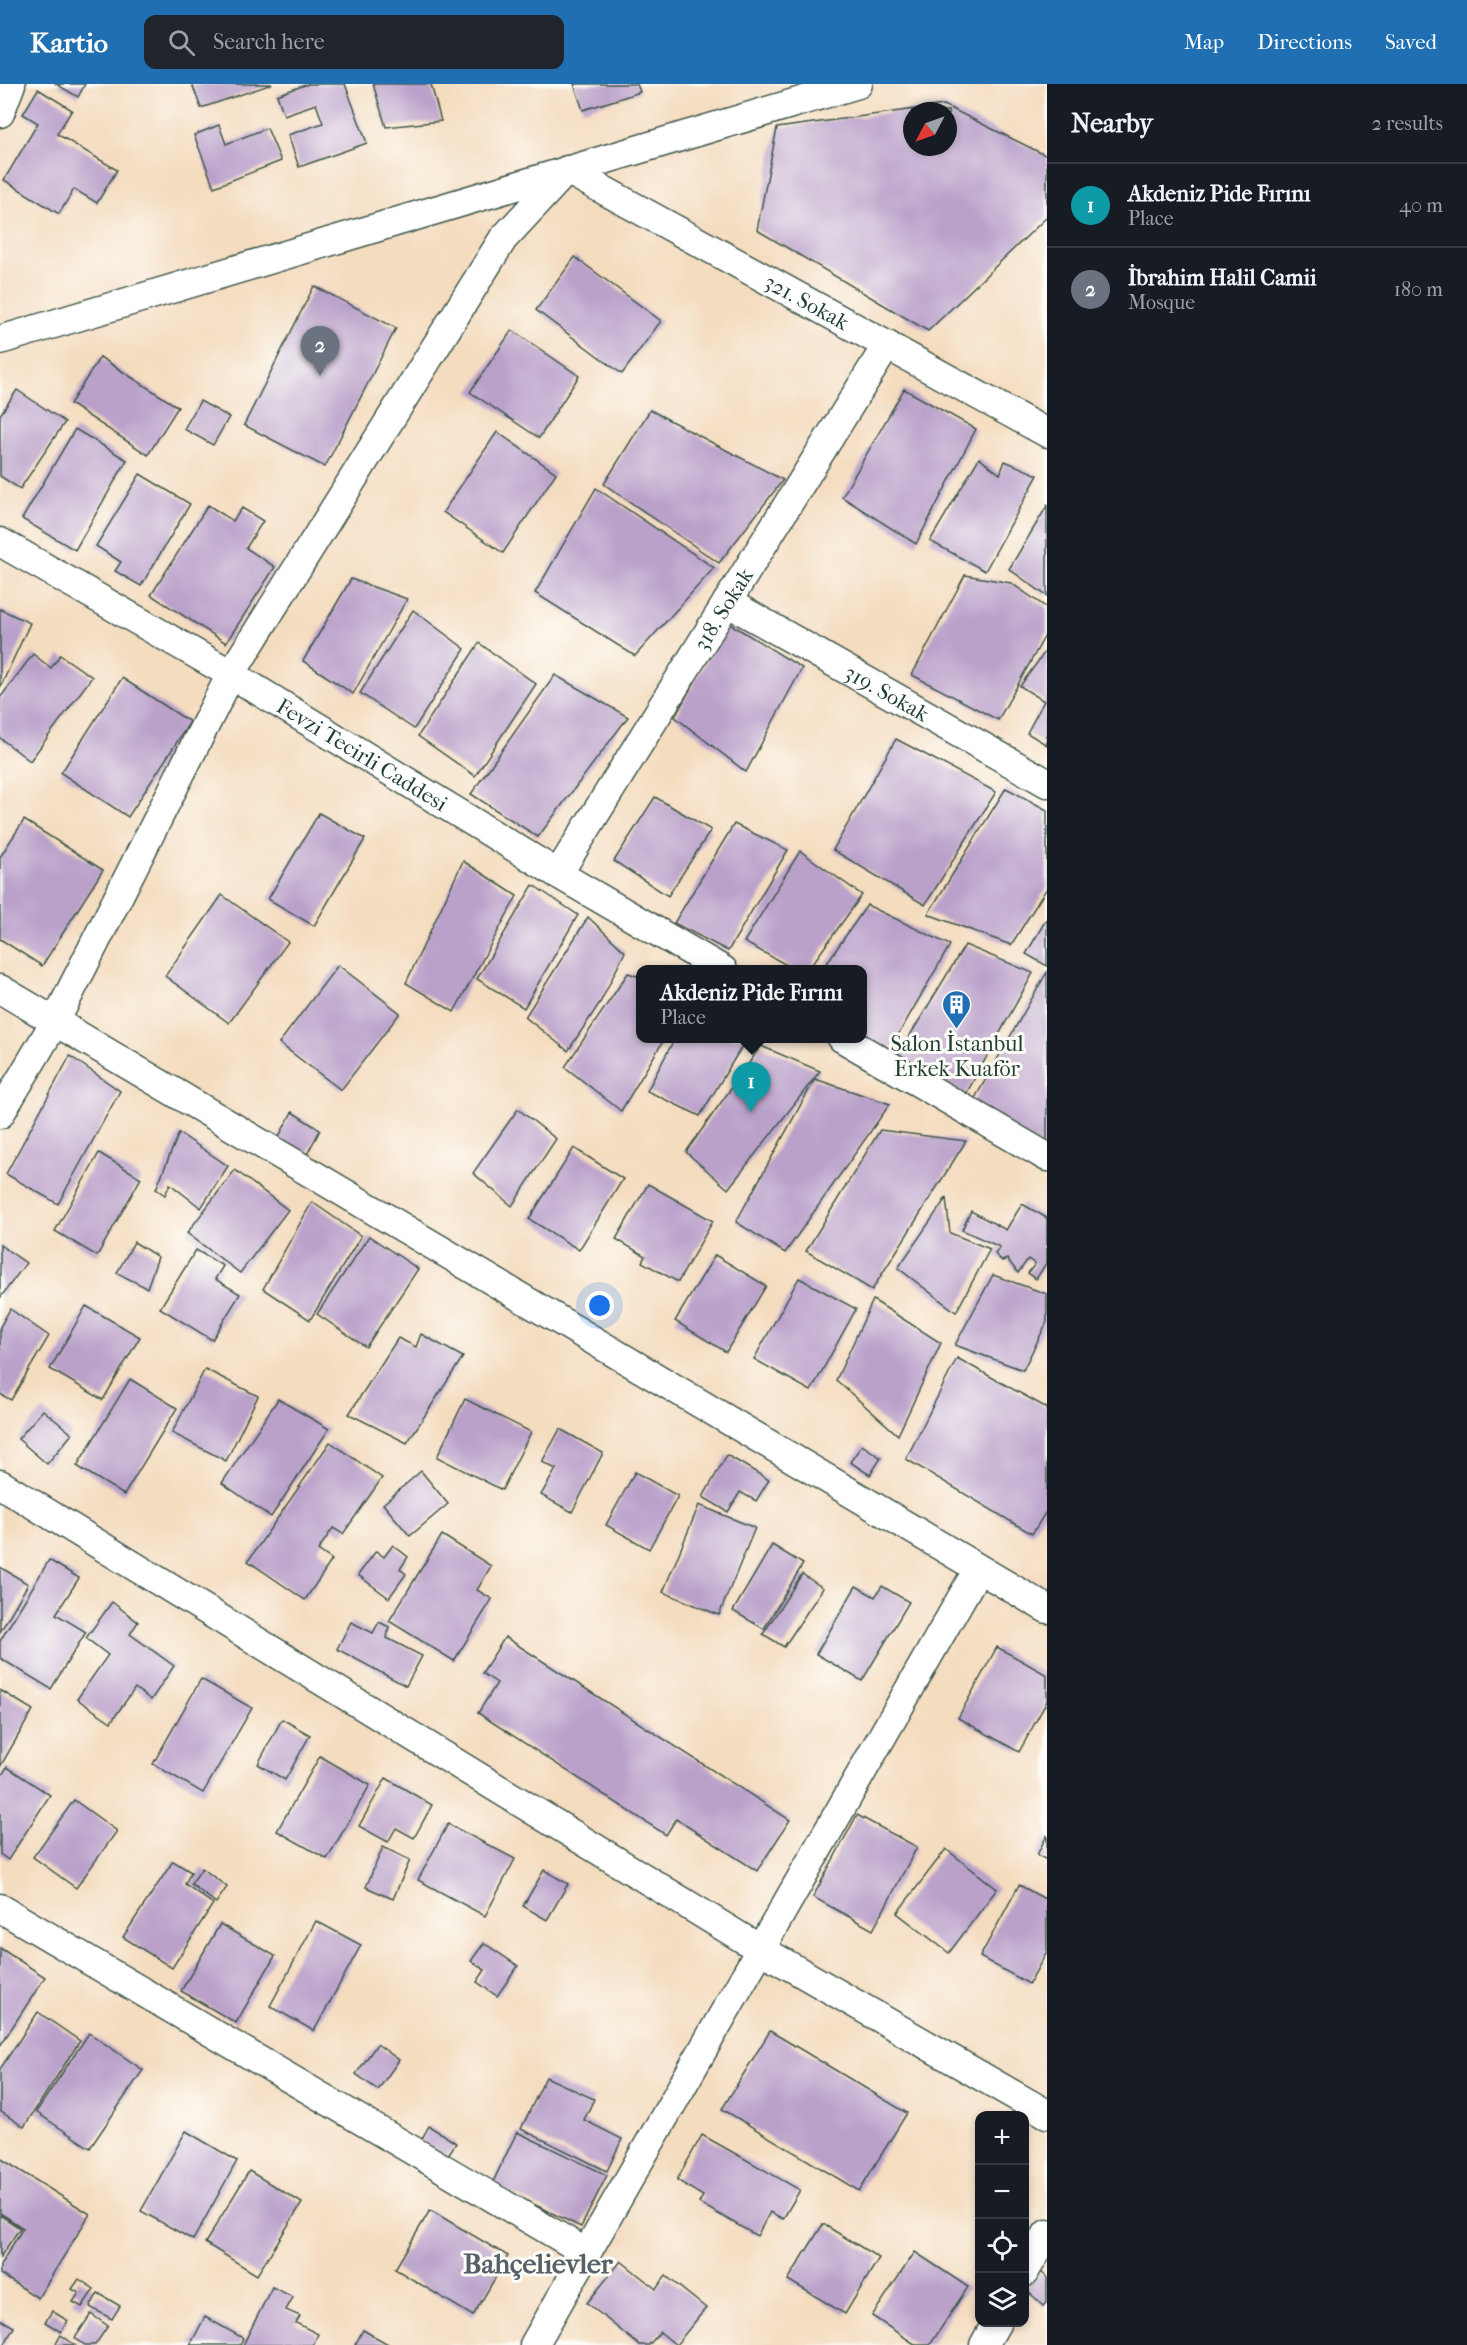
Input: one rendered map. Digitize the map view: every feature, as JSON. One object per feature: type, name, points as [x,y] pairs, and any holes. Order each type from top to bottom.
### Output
[{"type":"street","points":[[0,113],[11,84]]},
{"type":"street","points":[[0,340],[858,84]]},
{"type":"street","points":[[0,1114],[56,1020],[231,674],[503,239],[567,170]]},
{"type":"street","name":"321. Sokak","points":[[567,170],[1047,433]]},
{"type":"street","name":"318. Sokak","points":[[558,874],[887,345]]},
{"type":"street","name":"Fevzi Tecirli Caddesi","points":[[0,542],[231,674],[558,874],[716,965]]},
{"type":"street","name":"319. Sokak","points":[[727,602],[1047,783]]},
{"type":"street","points":[[0,989],[56,1020],[1047,1609]]},
{"type":"street","points":[[851,1043],[1047,1157]]},
{"type":"street","points":[[0,1484],[760,1949],[1047,2114]]},
{"type":"street","points":[[534,2345],[978,1569]]},
{"type":"street","points":[[0,1908],[587,2253]]},
{"type":"street","points":[[1029,2265],[1047,2234]]},
{"type":"street","points":[[984,2345],[994,2327]]},
{"type":"building","points":[[56,84],[85,84],[78,97]]},
{"type":"building","points":[[192,84],[272,84],[201,108]]},
{"type":"building","points":[[308,84],[345,84],[367,143],[299,167],[288,135],[323,123],[316,104],[284,115],[277,95]]},
{"type":"building","points":[[373,84],[431,84],[441,121],[386,127]]},
{"type":"building","points":[[574,84],[637,84],[640,92],[583,110]]},
{"type":"building","points":[[38,89],[72,110],[57,134],[117,170],[97,203],[74,189],[59,214],[4,180],[38,123],[23,114]]},
{"type":"building","points":[[903,111],[903,156],[957,156],[957,111],[1047,156],[1047,217],[928,331],[757,230],[777,128]]},
{"type":"building","points":[[219,125],[226,144],[267,128],[281,161],[214,187],[194,135]]},
{"type":"building","points":[[575,257],[661,321],[622,374],[536,310]]},
{"type":"building","points":[[314,286],[396,328],[325,467],[244,425]]},
{"type":"building","points":[[512,330],[579,376],[539,438],[470,392]]},
{"type":"building","points":[[100,357],[178,407],[148,455],[70,404]]},
{"type":"building","points":[[904,389],[976,429],[916,544],[842,497]]},
{"type":"building","points":[[17,390],[65,422],[20,489],[0,476],[0,415]]},
{"type":"building","points":[[200,401],[229,417],[213,445],[184,429]]},
{"type":"building","points":[[650,410],[783,480],[719,563],[604,484]]},
{"type":"building","points":[[75,429],[127,460],[75,550],[22,519]]},
{"type":"building","points":[[497,432],[556,473],[503,553],[443,512]]},
{"type":"building","points":[[979,458],[1000,474],[1005,461],[1038,475],[985,571],[930,541]]},
{"type":"building","points":[[140,474],[190,504],[141,586],[115,571],[121,562],[96,546]]},
{"type":"building","points":[[596,488],[714,568],[635,656],[535,593]]},
{"type":"building","points":[[208,505],[233,521],[242,508],[263,521],[246,548],[275,567],[226,643],[151,595]]},
{"type":"building","points":[[1047,506],[1047,596],[1009,569]]},
{"type":"building","points":[[965,575],[1011,583],[1047,608],[1047,632],[998,720],[912,675]]},
{"type":"building","points":[[351,579],[407,599],[353,694],[303,661]]},
{"type":"building","points":[[0,609],[30,623],[0,688]]},
{"type":"building","points":[[413,610],[465,649],[414,729],[360,693]]},
{"type":"building","points":[[727,622],[802,668],[746,772],[675,717]]},
{"type":"building","points":[[479,643],[536,684],[475,776],[418,736]]},
{"type":"building","points":[[1047,649],[1047,745],[1027,733],[1044,701],[1020,686]]},
{"type":"building","points":[[33,654],[51,668],[60,655],[92,677],[30,761],[0,738],[0,698]]},
{"type":"building","points":[[555,675],[628,717],[538,837],[471,794]]},
{"type":"building","points":[[122,678],[190,722],[128,817],[61,773]]},
{"type":"building","points":[[896,739],[996,792],[925,905],[833,850]]},
{"type":"building","points":[[1006,788],[1047,810],[1047,888],[1011,945],[928,914]]},
{"type":"building","points":[[655,797],[711,830],[668,896],[614,861]]},
{"type":"building","points":[[319,813],[365,839],[314,926],[268,899]]},
{"type":"building","points":[[24,820],[103,870],[42,966],[0,939],[0,857]]},
{"type":"building","points":[[734,824],[788,850],[728,951],[674,923]]},
{"type":"building","points":[[800,851],[862,895],[812,965],[787,965],[744,942]]},
{"type":"building","points":[[463,861],[517,896],[454,1012],[406,983]]},
{"type":"building","points":[[533,885],[578,915],[524,1008],[477,979]]},
{"type":"building","points":[[222,895],[288,942],[229,1023],[165,976]]},
{"type":"building","points":[[867,905],[950,945],[886,1056],[867,1042],[867,965],[825,965]]},
{"type":"building","points":[[588,917],[625,952],[601,1001],[568,1051],[525,1017]]},
{"type":"building","points":[[1047,918],[1047,966],[1026,954]]},
{"type":"building","name":"Salon İstanbul Erkek Kuaför","points":[[965,945],[1033,973],[966,1094],[895,1060]]},
{"type":"building","points":[[338,965],[400,1013],[341,1090],[279,1043]]},
{"type":"building","points":[[1047,972],[1047,1149],[970,1107]]},
{"type":"building","points":[[628,973],[636,976],[636,1043],[662,1043],[621,1111],[565,1067]]},
{"type":"building","points":[[672,1043],[744,1043],[700,1116],[647,1091]]},
{"type":"building","points":[[761,1046],[820,1071],[728,1189],[686,1152]]},
{"type":"building","points":[[70,1056],[120,1091],[58,1204],[6,1174]]},
{"type":"building","points":[[815,1079],[890,1104],[785,1253],[736,1222]]},
{"type":"building","points":[[518,1109],[556,1139],[512,1206],[473,1173]]},
{"type":"building","points":[[292,1112],[320,1130],[305,1158],[277,1140]]},
{"type":"building","points":[[880,1130],[966,1141],[872,1290],[806,1251]]},
{"type":"building","points":[[179,1133],[228,1166],[201,1208],[170,1184],[165,1195],[156,1189]]},
{"type":"building","points":[[574,1148],[623,1179],[579,1250],[529,1219]]},
{"type":"building","points":[[99,1153],[141,1178],[97,1256],[55,1231]]},
{"type":"building","points":[[235,1170],[288,1210],[240,1273],[187,1233]]},
{"type":"building","points":[[648,1184],[713,1221],[678,1282],[642,1262],[645,1256],[616,1239]]},
{"type":"building","points":[[946,1198],[950,1233],[990,1249],[956,1312],[898,1268]]},
{"type":"building","points":[[312,1202],[361,1236],[310,1320],[263,1289]]},
{"type":"building","points":[[1022,1204],[1047,1218],[1047,1262],[1036,1279],[1028,1273],[1035,1264],[1028,1259],[1018,1273],[1007,1259],[1002,1261],[995,1254],[1000,1247],[962,1230],[971,1211],[1006,1230]]},
{"type":"building","points":[[369,1236],[418,1269],[366,1347],[317,1314]]},
{"type":"building","points":[[134,1242],[158,1257],[147,1288],[117,1273]]},
{"type":"building","points":[[0,1245],[26,1263],[0,1298]]},
{"type":"building","points":[[196,1250],[223,1266],[215,1279],[240,1294],[212,1340],[160,1308]]},
{"type":"building","points":[[715,1255],[766,1286],[726,1352],[675,1321]]},
{"type":"building","points":[[993,1275],[1047,1294],[1047,1322],[1023,1370],[955,1345]]},
{"type":"building","points":[[799,1278],[856,1309],[811,1391],[754,1359]]},
{"type":"building","points":[[873,1300],[941,1343],[898,1435],[836,1380]]},
{"type":"building","points":[[86,1306],[140,1337],[103,1400],[50,1369]]},
{"type":"building","points":[[10,1309],[49,1336],[11,1400],[0,1394],[0,1327]]},
{"type":"building","points":[[421,1334],[463,1357],[407,1443],[349,1414],[398,1338],[416,1347]]},
{"type":"building","points":[[957,1358],[1047,1408],[1047,1510],[1032,1534],[906,1459]]},
{"type":"building","points":[[205,1369],[258,1396],[226,1461],[172,1433]]},
{"type":"building","points":[[130,1379],[177,1408],[124,1495],[77,1466]]},
{"type":"building","points":[[278,1399],[329,1429],[271,1517],[222,1483]]},
{"type":"building","points":[[465,1399],[531,1432],[502,1490],[437,1457]]},
{"type":"building","points":[[43,1410],[72,1434],[47,1464],[18,1439]]},
{"type":"building","points":[[560,1429],[603,1453],[572,1512],[541,1495],[556,1469],[542,1462]]},
{"type":"building","points":[[330,1442],[382,1478],[343,1534],[333,1528],[318,1550],[332,1560],[305,1600],[248,1561]]},
{"type":"building","points":[[862,1445],[881,1458],[870,1475],[850,1462]]},
{"type":"building","points":[[727,1455],[769,1480],[756,1501],[740,1492],[728,1512],[703,1497]]},
{"type":"building","points":[[421,1471],[448,1504],[410,1536],[383,1504]]},
{"type":"building","points":[[635,1472],[678,1496],[649,1549],[606,1525]]},
{"type":"building","points":[[699,1505],[755,1528],[719,1615],[663,1592]]},
{"type":"building","points":[[442,1535],[491,1566],[477,1590],[492,1599],[454,1661],[389,1621]]},
{"type":"building","points":[[393,1545],[408,1557],[400,1569],[406,1574],[389,1598],[358,1575],[376,1551],[384,1557]]},
{"type":"building","points":[[772,1545],[803,1564],[764,1629],[733,1611]]},
{"type":"building","points":[[49,1560],[79,1578],[56,1614],[86,1632],[51,1689],[0,1658],[0,1641]]},
{"type":"building","points":[[0,1567],[28,1584],[0,1632]]},
{"type":"building","points":[[802,1574],[823,1588],[784,1647],[763,1634]]},
{"type":"building","points":[[856,1586],[875,1597],[882,1586],[909,1602],[862,1681],[816,1654]]},
{"type":"building","points":[[112,1602],[138,1622],[130,1634],[174,1666],[151,1700],[135,1688],[111,1722],[77,1699],[108,1655],[86,1638]]},
{"type":"building","points":[[351,1622],[373,1633],[379,1622],[389,1627],[387,1638],[422,1656],[406,1686],[337,1649]]},
{"type":"building","points":[[505,1637],[790,1820],[757,1871],[676,1819],[666,1835],[478,1713],[497,1683],[482,1673]]},
{"type":"building","points":[[997,1647],[1047,1675],[1047,1701],[1019,1752],[958,1718]]},
{"type":"building","points":[[201,1679],[252,1708],[203,1793],[153,1764]]},
{"type":"building","points":[[0,1690],[33,1710],[0,1767]]},
{"type":"building","points":[[282,1719],[310,1735],[285,1780],[258,1764]]},
{"type":"building","points":[[320,1756],[370,1785],[327,1859],[277,1831]]},
{"type":"building","points":[[7,1767],[50,1795],[8,1860],[0,1854],[0,1778]]},
{"type":"building","points":[[386,1778],[432,1805],[414,1838],[396,1828],[388,1842],[359,1826]]},
{"type":"building","points":[[74,1800],[117,1831],[76,1888],[33,1857]]},
{"type":"building","points":[[857,1815],[917,1847],[873,1930],[813,1897]]},
{"type":"building","points":[[448,1824],[515,1859],[485,1916],[418,1880]]},
{"type":"building","points":[[1047,1835],[1047,1860],[1037,1855]]},
{"type":"building","points":[[383,1847],[410,1860],[393,1899],[366,1887]]},
{"type":"building","points":[[946,1849],[997,1889],[949,1953],[897,1913]]},
{"type":"building","points":[[173,1861],[191,1872],[185,1884],[213,1904],[172,1968],[123,1937]]},
{"type":"building","points":[[202,1868],[227,1887],[216,1903],[191,1884]]},
{"type":"building","points":[[544,1870],[568,1884],[547,1920],[523,1906]]},
{"type":"building","points":[[1019,1885],[1047,1900],[1047,1951],[1029,1984],[980,1957]]},
{"type":"building","points":[[316,1921],[361,1945],[314,2031],[270,2006]]},
{"type":"building","points":[[220,1924],[275,1956],[236,2023],[181,1991]]},
{"type":"building","points":[[484,1943],[518,1966],[497,1996],[477,1982],[485,1970],[471,1961]]},
{"type":"building","points":[[0,1948],[45,1977],[0,2046]]},
{"type":"building","points":[[38,2012],[80,2041],[24,2127],[0,2111],[0,2069]]},
{"type":"building","points":[[770,2031],[907,2113],[859,2191],[722,2109]]},
{"type":"building","points":[[89,2033],[143,2070],[90,2148],[36,2112]]},
{"type":"building","points":[[377,2044],[399,2060],[378,2090],[356,2074]]},
{"type":"building","points":[[546,2077],[594,2099],[584,2120],[622,2139],[607,2171],[521,2129]]},
{"type":"building","points":[[429,2126],[456,2143],[446,2158],[420,2142]]},
{"type":"building","points":[[186,2131],[237,2161],[193,2240],[141,2211]]},
{"type":"building","points":[[517,2132],[607,2175],[581,2227],[492,2184]]},
{"type":"building","points":[[702,2135],[800,2190],[783,2219],[770,2212],[757,2236],[699,2203],[703,2196],[677,2180]]},
{"type":"building","points":[[0,2158],[90,2214],[38,2298],[0,2274],[0,2265],[23,2228],[0,2213]]},
{"type":"building","points":[[249,2171],[302,2203],[257,2275],[205,2243]]},
{"type":"building","points":[[430,2210],[508,2256],[473,2316],[395,2269]]},
{"type":"building","points":[[0,2215],[20,2228],[0,2257]]},
{"type":"building","points":[[823,2224],[879,2258],[845,2314],[788,2280]]},
{"type":"building","points":[[915,2252],[968,2287],[930,2345],[916,2345],[872,2316]]},
{"type":"building","points":[[621,2261],[656,2289],[666,2276],[706,2308],[676,2345],[660,2332],[649,2345],[639,2345],[587,2303]]},
{"type":"building","points":[[1041,2272],[1047,2277],[1047,2303],[1044,2306],[1029,2293],[1029,2285]]},
{"type":"building","points":[[79,2279],[94,2289],[82,2307],[73,2302],[79,2293],[72,2289]]},
{"type":"building","points":[[272,2287],[293,2297],[286,2310],[300,2316],[296,2323],[318,2334],[313,2345],[243,2345]]},
{"type":"building","points":[[98,2293],[120,2306],[112,2319],[90,2307]]},
{"type":"building","points":[[52,2311],[68,2321],[61,2332],[45,2322]]},
{"type":"building","points":[[91,2314],[108,2326],[95,2345],[85,2345],[75,2338]]},
{"type":"building","points":[[205,2317],[243,2338],[240,2345],[190,2345]]},
{"type":"building","points":[[0,2319],[14,2327],[4,2345],[0,2345]]},
{"type":"building","points":[[363,2330],[390,2345],[355,2345]]},
{"type":"building","points":[[61,2335],[75,2345],[55,2345]]},
{"type":"place","name":"İbrahim Halil Camii","points":[[320,376]]},
{"type":"place","name":"Salon İstanbul Erkek Kuaför","points":[[957,1030]]},
{"type":"place","name":"Akdeniz Pide Fırını","points":[[751,1112]]},
{"type":"district","name":"Bahçelievler","points":[[538,2263]]}]
